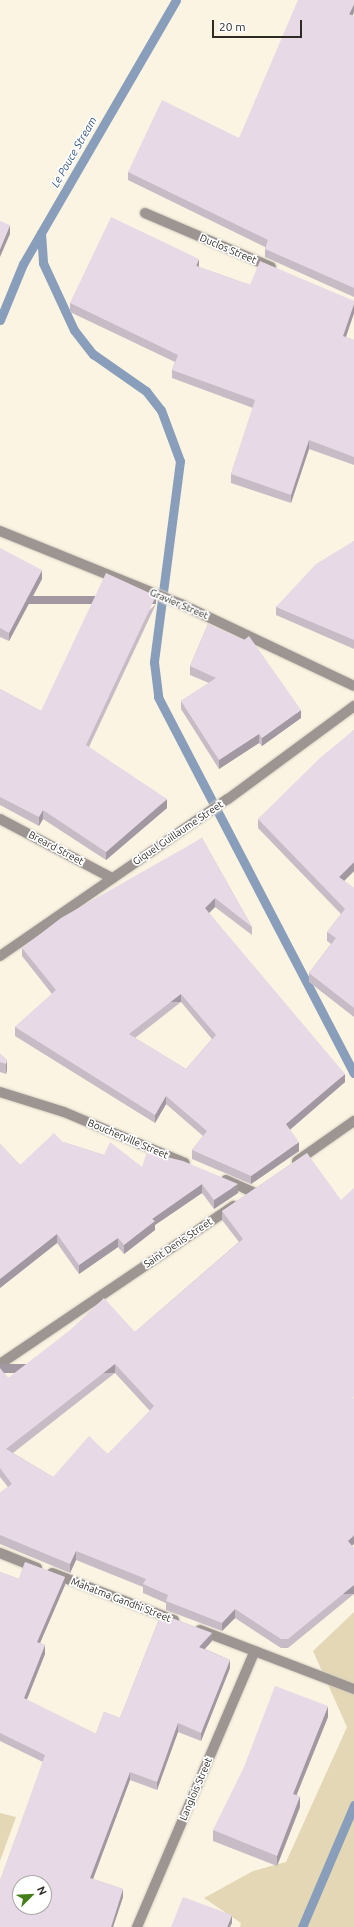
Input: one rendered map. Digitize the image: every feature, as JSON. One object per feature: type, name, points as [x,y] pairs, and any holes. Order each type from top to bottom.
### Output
[{"type":"street","name":"Duclos Street","points":[[145,213],[282,272]]},
{"type":"street","name":"Gravier Street","points":[[0,531],[183,605],[354,686]]},
{"type":"street","name":"Giquel Guillaume Street","points":[[0,956],[228,799],[354,706]]},
{"type":"street","name":"Breard Street","points":[[0,819],[112,878]]},
{"type":"street","name":"Boucherville Street","points":[[0,1092],[64,1112],[195,1167]]},
{"type":"street","points":[[286,1169],[352,1122]]},
{"type":"street","name":"Saint Denis Street","points":[[0,1364],[256,1190],[217,1177]]},
{"type":"street","name":"Mahatma Gandhi Street","points":[[0,1553],[354,1689]]},
{"type":"street","name":"Langlois Street","points":[[137,1927],[255,1651]]},
{"type":"shaded area","points":[[354,1612],[354,1927],[240,1927],[241,1923],[204,1898],[253,1871],[286,1862],[347,1727],[313,1651]]},
{"type":"shaded area","points":[[0,1813],[16,1817],[0,1861]]},
{"type":"building","points":[[298,0],[354,0],[354,4],[349,14],[354,16],[354,288],[265,249],[268,240],[128,172],[162,100],[239,138]]},
{"type":"building","points":[[111,217],[199,259],[196,266],[250,285],[260,261],[354,301],[343,336],[354,340],[354,457],[309,440],[291,495],[231,474],[255,400],[172,370],[178,355],[70,303]]},
{"type":"building","points":[[0,221],[10,225],[0,249]]},
{"type":"building","points":[[354,541],[354,640],[276,607],[316,564]]},
{"type":"building","points":[[0,548],[42,570],[9,633],[0,628]]},
{"type":"building","points":[[106,573],[156,596],[86,745],[167,799],[106,852],[43,810],[39,817],[0,797],[0,689],[41,711]]},
{"type":"building","points":[[208,624],[244,640],[249,636],[301,710],[262,738],[259,734],[219,760],[181,701],[216,678],[190,666]]},
{"type":"building","points":[[354,730],[354,862],[339,877],[354,888],[354,1008],[309,973],[336,938],[327,932],[345,909],[258,819],[321,757]]},
{"type":"building","points":[[202,838],[252,927],[215,898],[205,908],[345,1074],[286,1124],[299,1142],[251,1176],[192,1150],[207,1131],[166,1096],[155,1115],[15,1027],[56,990],[22,948],[61,918]],"holes":[[[181,994],[216,1035],[186,1069],[129,1034]]]},
{"type":"building","points":[[0,1054],[7,1060],[6,1064],[0,1062]]},
{"type":"building","points":[[54,1133],[63,1142],[104,1155],[110,1142],[142,1167],[147,1152],[183,1161],[238,1184],[214,1200],[202,1184],[152,1219],[155,1221],[124,1245],[118,1238],[79,1265],[57,1234],[0,1279],[0,1144],[20,1165]]},
{"type":"building","points":[[307,1153],[341,1200],[354,1188],[354,1535],[348,1541],[354,1548],[354,1585],[288,1639],[281,1639],[235,1609],[222,1623],[166,1601],[168,1595],[143,1584],[146,1579],[76,1551],[70,1564],[0,1535],[0,1493],[12,1484],[0,1468],[0,1368],[8,1378],[69,1331],[104,1298],[135,1332],[243,1239],[222,1211]],"holes":[[[115,1364],[154,1406],[108,1454],[89,1436],[53,1477],[6,1449]]]},
{"type":"building","points":[[25,1562],[65,1577],[37,1642],[45,1645],[24,1698],[96,1734],[104,1712],[120,1718],[161,1614],[212,1633],[199,1647],[230,1660],[201,1733],[178,1723],[157,1782],[130,1772],[90,1878],[123,1889],[111,1927],[0,1927],[0,1881],[45,1755],[0,1733],[0,1572],[19,1579]]},
{"type":"building","points":[[275,1686],[328,1706],[293,1794],[300,1796],[277,1856],[213,1830],[244,1767]]},
{"type":"building","points":[[183,1897],[232,1915],[227,1927],[171,1927]]},
{"type":"waterway","name":"Le Pouce Stream","points":[[0,320],[23,264],[176,0]]},
{"type":"waterway","points":[[41,233],[43,263],[74,330],[93,354],[146,391],[161,410],[180,461],[154,662],[158,697],[354,1073]]},
{"type":"waterway","points":[[302,1927],[354,1805]]}]
